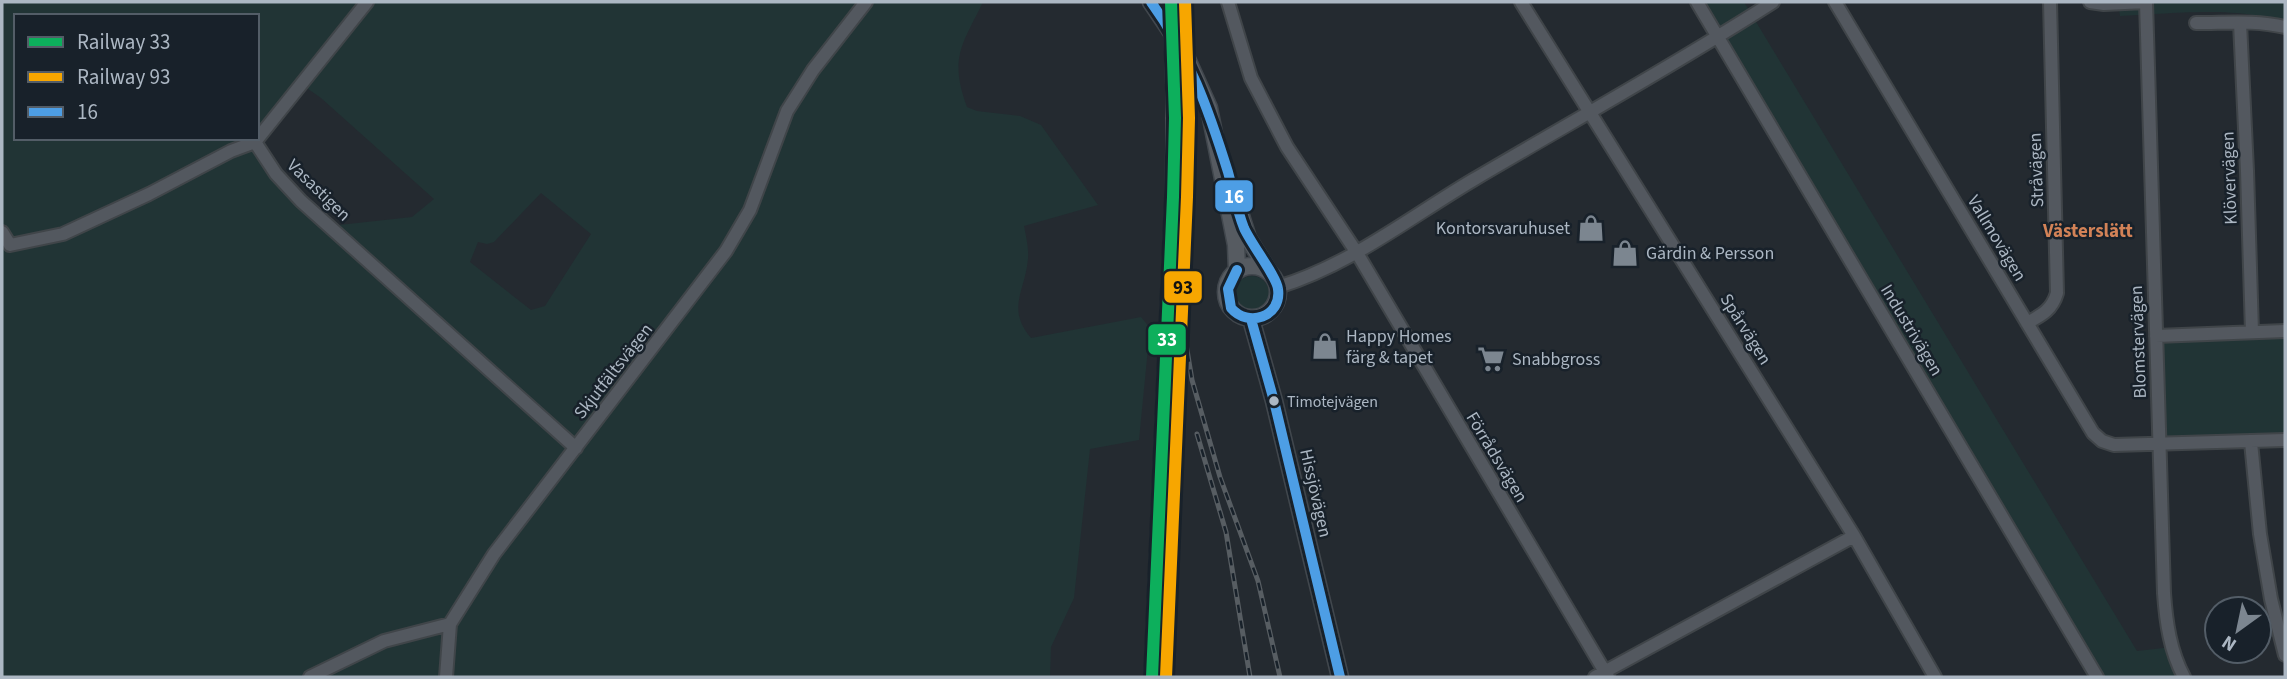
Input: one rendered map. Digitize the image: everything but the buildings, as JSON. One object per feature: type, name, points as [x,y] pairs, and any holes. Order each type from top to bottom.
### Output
[{"type":"main road","points":[[1151,2],[1182,48],[1209,108],[1236,245],[1237,270],[1227,283],[1227,301],[1236,313],[1251,319],[1271,311],[1277,302],[1278,287],[1248,238],[1216,141]]},
{"type":"main road","points":[[1237,270],[1256,266],[1269,272]]},
{"type":"main road","name":"Hissjövägen","points":[[1251,319],[1274,401],[1339,677]]},
{"type":"street","points":[[259,137],[367,2]]},
{"type":"street","name":"Skjutfältsvägen","points":[[450,624],[494,554],[726,251],[750,211],[787,111],[813,70],[866,2]]},
{"type":"street","points":[[1228,2],[1244,58],[1259,96],[1287,147],[1357,253]]},
{"type":"street","name":"Spårvägen","points":[[1521,2],[1854,536],[1935,677]]},
{"type":"street","name":"Industrivägen","points":[[1697,2],[2097,677]]},
{"type":"street","points":[[1278,287],[1357,253],[1470,182],[1719,37],[1773,2]]},
{"type":"street","name":"Vallmovägen","points":[[1835,2],[2093,433],[2102,441],[2114,445],[2285,440]]},
{"type":"street","name":"Stråvägen","points":[[2027,323],[2047,312],[2054,304],[2057,293],[2050,2]]},
{"type":"street","points":[[2090,2],[2146,2]]},
{"type":"street","name":"Blomstervägen","points":[[2146,2],[2166,620],[2172,646],[2184,677]]},
{"type":"street","points":[[2196,23],[2249,21],[2285,27]]},
{"type":"street","name":"Klövervägen","points":[[2240,23],[2252,332]]},
{"type":"street","points":[[2,232],[6,246],[63,234],[149,194],[231,151],[255,142]]},
{"type":"street","name":"Vasastigen","points":[[255,142],[276,174],[301,201],[576,448]]},
{"type":"street","name":"Förrådsvägen","points":[[1357,253],[1603,676]]},
{"type":"street","points":[[2156,336],[2285,331]]},
{"type":"street","points":[[2251,442],[2260,534],[2271,599],[2285,655]]},
{"type":"street","points":[[1603,676],[1854,536]]},
{"type":"street","points":[[310,677],[383,641],[450,624],[446,677]]},
{"type":"shaded area","points":[[2,2],[983,2],[960,52],[959,76],[967,107],[977,111],[1020,116],[1041,125],[1098,205],[1024,226],[1028,259],[1018,309],[1024,327],[1031,338],[1141,317],[1150,328],[1139,440],[1090,449],[1074,598],[1051,647],[1050,677],[2,677]],"holes":[[[541,193],[591,234],[545,306],[531,310],[470,262],[478,242],[494,242]]]},
{"type":"shaded area","points":[[1697,2],[1744,2],[2137,651],[2172,647],[2184,677],[2097,677]]},
{"type":"shaded area","points":[[2118,2],[2285,2],[2285,27],[2252,15],[2230,13],[2120,16]]},
{"type":"shaded area","points":[[1252,276],[1264,281],[1269,293],[1264,305],[1252,310],[1240,305],[1235,293],[1240,281]]},
{"type":"shaded area","points":[[2285,334],[2285,437],[2167,437],[2157,352],[2162,345],[2172,338]]},
{"type":"railway","points":[[1146,677],[1167,196],[1165,2]]},
{"type":"railway","points":[[1183,203],[1186,116]]},
{"type":"railway","points":[[1185,338],[1192,380],[1220,477],[1258,581],[1280,677]]},
{"type":"railway","points":[[1197,434],[1226,532],[1250,677]]},
{"type":"rail line","name":"33","points":[[1152,677],[1173,197],[1175,118],[1171,2]]},
{"type":"rail line","name":"93","points":[[1166,677],[1187,197],[1189,118],[1185,2]]},
{"type":"transit line","name":"16","points":[[1151,2],[1176,42],[1197,84],[1221,149],[1244,228],[1277,284],[1278,299],[1269,313],[1254,318],[1246,317],[1231,308],[1228,289],[1237,270]]},
{"type":"transit line","name":"16","points":[[1251,319],[1274,401],[1340,677]]},
{"type":"place","name":"Kontorsvaruhuset","points":[[1591,228]]},
{"type":"place","name":"Gärdin & Persson","points":[[1625,253]]},
{"type":"place","name":"Happy Homes färg & tapet","points":[[1325,346]]},
{"type":"place","name":"Snabbgross","points":[[1491,359]]},
{"type":"place","name":"Timotejvägen","points":[[1274,401]]},
{"type":"district","name":"Västerslätt","points":[[2088,230]]}]
